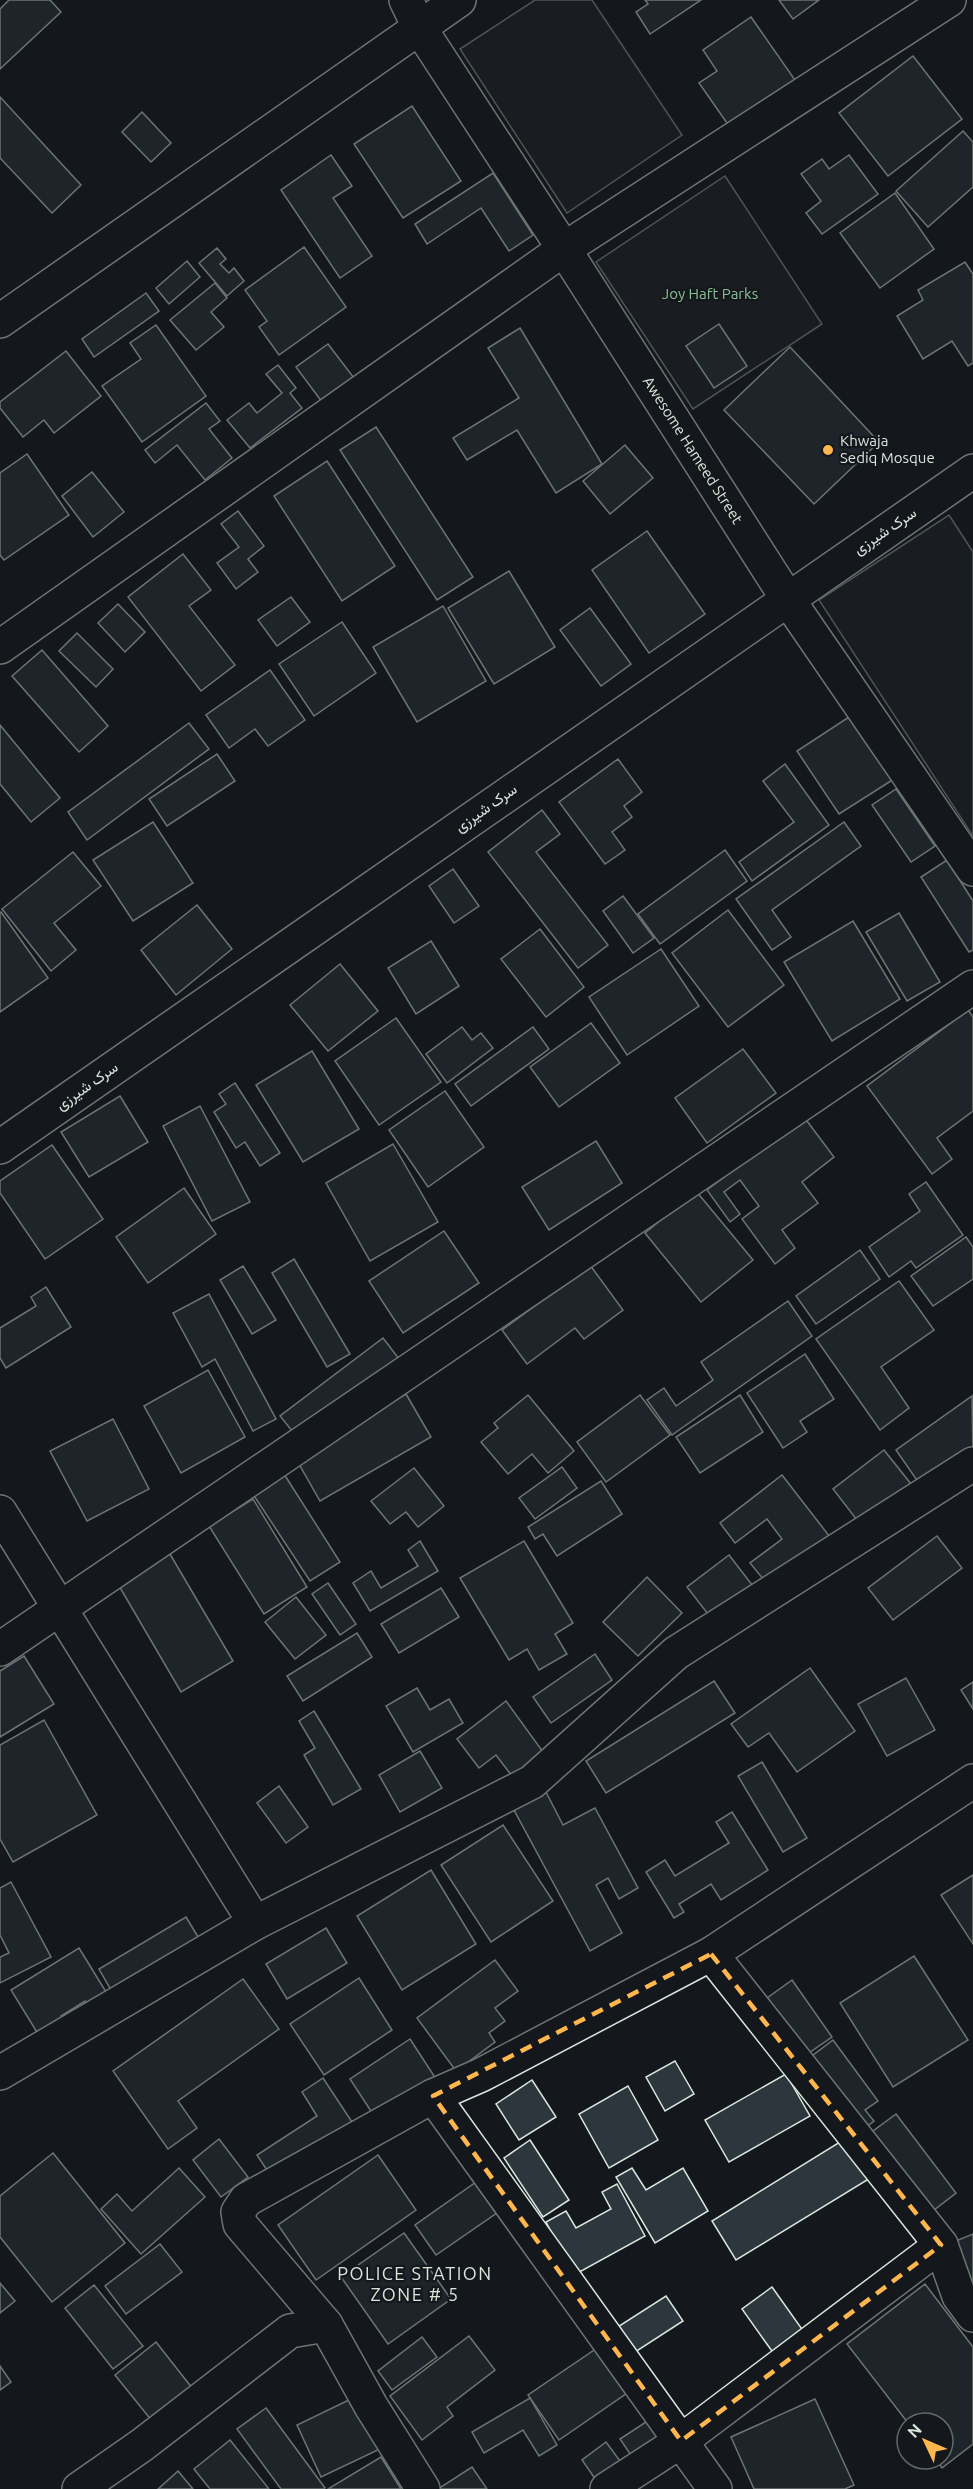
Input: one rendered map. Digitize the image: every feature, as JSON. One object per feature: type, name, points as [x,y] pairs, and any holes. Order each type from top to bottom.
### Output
[{"type":"street","points":[[0,321],[412,13],[459,0]]},
{"type":"street","points":[[0,647],[564,249],[949,0]]},
{"type":"street","name":"Awesome Hameed Street","points":[[412,13],[787,598],[973,869]]},
{"type":"street","name":"سرک شیرزی","points":[[0,1147],[787,598],[973,471]]},
{"type":"street","points":[[0,1649],[61,1610],[973,987]]},
{"type":"street","points":[[0,2073],[255,1923],[532,1782],[676,1653],[973,1464]]},
{"type":"street","points":[[0,1512],[255,1923]]},
{"type":"street","points":[[423,2489],[326,2325],[240,2224],[238,2212],[246,2200],[433,2096],[481,2075],[711,1954],[973,1781]]},
{"type":"street","points":[[711,1954],[941,2245],[959,2296],[973,2315]]},
{"type":"street","points":[[433,2096],[715,2489]]},
{"type":"street","points":[[607,2489],[681,2441],[941,2245]]},
{"type":"street","points":[[79,2489],[142,2445],[290,2331],[326,2325]]},
{"type":"highlighted area","points":[[711,1954],[941,2245],[681,2441],[433,2096]]},
{"type":"green space","points":[[535,0],[592,0],[682,135],[567,213],[460,49]]},
{"type":"green space","name":"Joy Haft Parks","points":[[725,176],[822,324],[693,409],[596,262]]},
{"type":"green space","points":[[949,515],[973,552],[973,836],[819,600]]},
{"type":"building","points":[[9,0],[50,0],[61,12],[0,69],[0,9]]},
{"type":"building","points":[[645,0],[701,0],[650,34],[636,12],[648,4]]},
{"type":"building","points":[[779,0],[819,0],[793,19]]},
{"type":"building","points":[[751,17],[795,80],[729,126],[699,83],[717,71],[703,50]]},
{"type":"building","points":[[913,56],[962,119],[888,176],[839,113]]},
{"type":"building","points":[[0,97],[81,185],[52,213],[0,158]]},
{"type":"building","points":[[412,106],[461,181],[403,218],[354,144]]},
{"type":"building","points":[[142,112],[171,143],[151,162],[122,132]]},
{"type":"building","points":[[963,131],[973,142],[973,187],[928,227],[896,191]]},
{"type":"building","points":[[331,155],[352,186],[333,198],[372,256],[340,278],[281,190]]},
{"type":"building","points":[[849,155],[878,194],[822,234],[806,213],[821,201],[801,174],[822,159],[829,169]]},
{"type":"building","points":[[493,173],[533,235],[509,251],[481,208],[427,244],[415,224]]},
{"type":"building","points":[[895,193],[934,249],[880,288],[840,233]]},
{"type":"building","points":[[304,247],[346,307],[279,355],[259,327],[267,321],[245,290]]},
{"type":"building","points":[[217,248],[226,259],[220,264],[229,273],[234,268],[244,281],[227,296],[199,263]]},
{"type":"building","points":[[187,261],[200,277],[169,304],[156,288]]},
{"type":"building","points":[[965,262],[973,274],[973,363],[968,366],[952,341],[923,359],[897,316],[923,300],[918,290]]},
{"type":"building","points":[[215,283],[227,298],[211,312],[224,327],[196,350],[170,320]]},
{"type":"building","points":[[146,293],[159,311],[94,357],[82,339]]},
{"type":"building","points":[[719,324],[747,366],[714,388],[686,346]]},
{"type":"building","points":[[156,325],[206,396],[142,442],[102,386],[141,359],[130,343]]},
{"type":"building","points":[[520,328],[602,464],[556,493],[517,430],[467,460],[453,438],[519,398],[488,348]]},
{"type":"building","points":[[328,344],[354,378],[322,402],[296,367]]},
{"type":"building","points":[[790,347],[879,442],[814,504],[724,410]]},
{"type":"building","points":[[66,351],[101,396],[54,433],[44,420],[23,437],[0,408],[0,402]]},
{"type":"building","points":[[278,365],[296,388],[290,393],[302,408],[250,448],[227,420],[249,403],[257,413],[282,393],[266,374]]},
{"type":"building","points":[[206,403],[220,421],[209,429],[232,458],[205,480],[177,445],[155,463],[145,450]]},
{"type":"building","points":[[376,427],[473,577],[437,600],[340,450]]},
{"type":"building","points":[[625,445],[653,478],[610,514],[583,481]]},
{"type":"building","points":[[27,454],[69,515],[4,560],[0,555],[0,473]]},
{"type":"building","points":[[327,461],[395,566],[342,601],[274,496]]},
{"type":"building","points":[[92,472],[124,512],[93,537],[62,496]]},
{"type":"building","points":[[238,511],[264,546],[248,559],[258,572],[236,589],[217,563],[239,547],[221,524]]},
{"type":"building","points":[[647,531],[705,614],[649,653],[592,570]]},
{"type":"building","points":[[183,554],[211,590],[189,606],[235,665],[201,691],[128,597]]},
{"type":"building","points":[[509,571],[555,647],[494,684],[448,608]]},
{"type":"building","points":[[291,597],[310,622],[277,646],[258,620]]},
{"type":"building","points":[[118,604],[145,632],[125,652],[98,623]]},
{"type":"building","points":[[443,606],[486,681],[417,722],[373,647]]},
{"type":"building","points":[[590,608],[631,664],[601,686],[560,630]]},
{"type":"building","points":[[342,622],[376,673],[314,716],[279,664]]},
{"type":"building","points":[[77,633],[113,669],[96,687],[59,651]]},
{"type":"building","points":[[42,650],[108,726],[79,752],[12,676]]},
{"type":"building","points":[[270,670],[305,720],[268,746],[255,729],[229,748],[206,715]]},
{"type":"building","points":[[852,715],[894,779],[839,814],[797,751]]},
{"type":"building","points":[[189,723],[209,749],[87,840],[68,812]]},
{"type":"building","points":[[0,725],[60,798],[31,822],[0,784]]},
{"type":"building","points":[[217,754],[235,781],[167,826],[149,799]]},
{"type":"building","points":[[618,759],[642,792],[624,806],[632,817],[612,832],[625,850],[605,864],[559,802]]},
{"type":"building","points":[[785,764],[829,825],[752,881],[739,862],[794,822],[763,781]]},
{"type":"building","points":[[896,789],[935,846],[911,862],[872,805]]},
{"type":"building","points":[[542,810],[560,834],[536,852],[608,945],[578,968],[488,852]]},
{"type":"building","points":[[153,822],[193,883],[133,921],[93,860]]},
{"type":"building","points":[[844,822],[861,846],[772,910],[791,937],[772,950],[736,899]]},
{"type":"building","points":[[725,850],[747,881],[660,944],[638,914]]},
{"type":"building","points":[[73,852],[101,886],[54,923],[76,950],[51,971],[2,909]]},
{"type":"building","points":[[947,860],[973,901],[973,950],[969,952],[921,877]]},
{"type":"building","points":[[453,869],[479,906],[454,923],[429,886]]},
{"type":"building","points":[[623,896],[654,938],[633,953],[603,911]]},
{"type":"building","points":[[197,905],[232,949],[176,995],[141,950]]},
{"type":"building","points":[[728,910],[784,985],[728,1027],[672,953]]},
{"type":"building","points":[[0,913],[48,978],[0,1012]]},
{"type":"building","points":[[899,913],[940,982],[907,1001],[866,932]]},
{"type":"building","points":[[853,921],[900,999],[832,1041],[784,962]]},
{"type":"building","points":[[540,929],[584,987],[546,1017],[501,959]]},
{"type":"building","points":[[431,941],[459,986],[416,1014],[388,968]]},
{"type":"building","points":[[661,949],[699,1006],[627,1055],[589,997]]},
{"type":"building","points":[[340,964],[378,1011],[328,1051],[290,1005]]},
{"type":"building","points":[[968,1010],[973,1017],[973,1111],[937,1138],[952,1159],[932,1174],[867,1086]]},
{"type":"building","points":[[396,1018],[441,1082],[379,1125],[335,1061]]},
{"type":"building","points":[[591,1023],[620,1063],[559,1107],[530,1067]]},
{"type":"building","points":[[462,1027],[472,1040],[481,1033],[493,1048],[447,1083],[426,1054]]},
{"type":"building","points":[[533,1027],[549,1049],[471,1106],[455,1084]]},
{"type":"building","points":[[743,1049],[776,1093],[707,1143],[675,1098]]},
{"type":"building","points":[[312,1051],[359,1129],[303,1162],[256,1085]]},
{"type":"building","points":[[235,1083],[280,1153],[260,1166],[245,1142],[236,1148],[214,1112],[226,1104],[219,1094]]},
{"type":"building","points":[[445,1091],[484,1147],[428,1187],[389,1130]]},
{"type":"building","points":[[120,1096],[148,1142],[89,1177],[61,1132]]},
{"type":"building","points":[[200,1106],[250,1202],[212,1221],[163,1126]]},
{"type":"building","points":[[804,1117],[834,1157],[802,1182],[818,1203],[782,1230],[795,1248],[775,1264],[742,1219],[759,1206],[740,1180],[724,1192],[740,1214],[730,1222],[707,1190]]},
{"type":"building","points":[[596,1141],[622,1183],[549,1230],[522,1187]]},
{"type":"building","points":[[393,1144],[438,1222],[370,1261],[326,1183]]},
{"type":"building","points":[[52,1145],[103,1219],[45,1259],[0,1193],[0,1181]]},
{"type":"building","points":[[926,1182],[963,1235],[916,1268],[911,1261],[889,1277],[869,1247],[920,1211],[909,1194]]},
{"type":"building","points":[[184,1188],[216,1234],[148,1283],[116,1237]]},
{"type":"building","points":[[696,1191],[753,1260],[701,1302],[645,1233]]},
{"type":"building","points":[[444,1231],[479,1283],[403,1333],[369,1281]]},
{"type":"building","points":[[966,1237],[973,1247],[973,1279],[933,1306],[911,1276]]},
{"type":"building","points":[[860,1250],[880,1279],[816,1324],[796,1296]]},
{"type":"building","points":[[294,1259],[350,1354],[327,1367],[272,1273]]},
{"type":"building","points":[[590,1265],[623,1310],[584,1339],[575,1328],[527,1364],[502,1330]]},
{"type":"building","points":[[243,1266],[276,1320],[252,1334],[220,1280]]},
{"type":"building","points":[[899,1281],[934,1330],[881,1367],[909,1408],[880,1430],[816,1339]]},
{"type":"building","points":[[46,1287],[71,1327],[6,1368],[0,1358],[0,1328],[36,1306],[31,1297]]},
{"type":"building","points":[[209,1294],[276,1419],[253,1431],[215,1359],[202,1367],[173,1313]]},
{"type":"building","points":[[788,1301],[812,1336],[672,1435],[647,1400],[664,1388],[676,1406],[713,1380],[701,1362]]},
{"type":"building","points":[[383,1338],[403,1364],[301,1442],[280,1416]]},
{"type":"building","points":[[805,1354],[834,1399],[800,1421],[807,1432],[783,1448],[747,1393]]},
{"type":"building","points":[[208,1370],[245,1437],[181,1473],[144,1406]]},
{"type":"building","points":[[406,1394],[431,1437],[320,1501],[295,1457]]},
{"type":"building","points":[[528,1395],[574,1451],[548,1473],[532,1454],[508,1474],[481,1442],[498,1428],[494,1423]]},
{"type":"building","points":[[640,1395],[670,1435],[606,1482],[577,1442]]},
{"type":"building","points":[[740,1395],[763,1432],[700,1473],[676,1437]]},
{"type":"building","points":[[972,1396],[973,1454],[923,1489],[896,1450]]},
{"type":"building","points":[[113,1419],[149,1489],[87,1521],[50,1451]]},
{"type":"building","points":[[884,1450],[911,1484],[860,1524],[833,1489]]},
{"type":"building","points":[[562,1467],[577,1488],[535,1519],[519,1498]]},
{"type":"building","points":[[414,1468],[444,1506],[418,1527],[406,1512],[390,1524],[371,1501]]},
{"type":"building","points":[[284,1474],[340,1562],[310,1581],[253,1494]]},
{"type":"building","points":[[782,1475],[830,1537],[768,1585],[750,1563],[782,1539],[767,1519],[735,1543],[720,1523]]},
{"type":"building","points":[[601,1481],[622,1514],[557,1556],[543,1534],[535,1539],[528,1527]]},
{"type":"building","points":[[253,1499],[307,1587],[264,1614],[209,1526]]},
{"type":"building","points":[[937,1536],[962,1568],[893,1620],[868,1588]]},
{"type":"building","points":[[420,1541],[438,1571],[370,1611],[353,1583],[371,1571],[381,1588],[418,1566],[408,1550]]},
{"type":"building","points":[[524,1541],[573,1623],[555,1634],[567,1654],[539,1670],[527,1649],[509,1660],[460,1578]]},
{"type":"building","points":[[167,1549],[233,1661],[181,1692],[115,1579]]},
{"type":"building","points":[[729,1555],[753,1586],[711,1618],[687,1587]]},
{"type":"building","points":[[647,1577],[682,1613],[638,1656],[603,1622]]},
{"type":"building","points":[[328,1583],[356,1624],[340,1635],[312,1594]]},
{"type":"building","points":[[441,1588],[459,1617],[399,1653],[381,1624]]},
{"type":"building","points":[[296,1597],[326,1635],[295,1659],[265,1622]]},
{"type":"building","points":[[357,1633],[372,1657],[303,1701],[287,1676]]},
{"type":"building","points":[[595,1654],[612,1680],[551,1723],[533,1697]]},
{"type":"building","points":[[24,1656],[54,1704],[0,1737],[0,1671]]},
{"type":"building","points":[[810,1668],[855,1731],[797,1772],[769,1733],[748,1747],[731,1724]]},
{"type":"building","points":[[906,1678],[935,1730],[887,1756],[858,1704]]},
{"type":"building","points":[[714,1681],[735,1713],[606,1793],[586,1761]]},
{"type":"building","points":[[973,1682],[973,1709],[961,1690]]},
{"type":"building","points":[[417,1688],[430,1710],[449,1699],[463,1723],[413,1752],[386,1706]]},
{"type":"building","points":[[506,1701],[546,1756],[515,1780],[496,1755],[479,1768],[457,1739]]},
{"type":"building","points":[[314,1711],[361,1789],[333,1805],[304,1755],[315,1748],[299,1721]]},
{"type":"building","points":[[44,1720],[97,1815],[13,1862],[0,1839],[0,1745]]},
{"type":"building","points":[[420,1751],[442,1788],[400,1812],[379,1775]]},
{"type":"building","points":[[762,1762],[807,1838],[783,1852],[738,1776]]},
{"type":"building","points":[[279,1786],[308,1827],[286,1843],[257,1803]]},
{"type":"building","points":[[546,1792],[563,1825],[595,1808],[638,1888],[619,1899],[608,1878],[596,1885],[622,1933],[590,1951],[514,1810]]},
{"type":"building","points":[[732,1812],[768,1870],[721,1900],[711,1884],[679,1904],[684,1912],[674,1918],[646,1872],[665,1860],[675,1876],[729,1843],[716,1822]]},
{"type":"building","points":[[503,1825],[553,1901],[491,1942],[441,1865]]},
{"type":"building","points":[[431,1870],[476,1944],[402,1990],[357,1916]]},
{"type":"building","points":[[973,1875],[973,1944],[941,1895]]},
{"type":"building","points":[[11,1882],[51,1957],[0,1983],[0,1957],[9,1953],[0,1935],[0,1888]]},
{"type":"building","points":[[186,1917],[203,1945],[115,1997],[99,1969]]},
{"type":"building","points":[[326,1928],[347,1963],[287,1999],[266,1964]]},
{"type":"building","points":[[79,1948],[111,2000],[91,2012],[85,2001],[61,2016],[67,2027],[43,2042],[11,1990]]},
{"type":"building","points":[[914,1956],[968,2040],[893,2087],[840,2003]]},
{"type":"building","points":[[495,1960],[518,1991],[495,2008],[505,2021],[489,2033],[495,2042],[456,2071],[417,2018]]},
{"type":"building","points":[[359,1978],[392,2030],[324,2075],[290,2024]]},
{"type":"building","points":[[243,1979],[279,2029],[178,2101],[197,2128],[168,2149],[113,2071]]},
{"type":"building","points":[[792,1980],[832,2037],[800,2059],[760,2003]]},
{"type":"building","points":[[410,2039],[438,2082],[378,2122],[350,2079]]},
{"type":"building","points":[[833,2040],[878,2101],[865,2110],[874,2121],[857,2134],[804,2062]]},
{"type":"building","points":[[675,2061],[694,2094],[665,2111],[646,2077]]},
{"type":"building","points":[[786,2074],[810,2116],[729,2162],[705,2120]]},
{"type":"building","points":[[323,2078],[356,2128],[274,2181],[257,2155],[317,2116],[302,2092]]},
{"type":"building","points":[[532,2080],[556,2117],[519,2140],[496,2104]]},
{"type":"building","points":[[628,2086],[658,2140],[609,2168],[579,2114]]},
{"type":"building","points":[[896,2114],[956,2193],[925,2217],[865,2137]]},
{"type":"building","points":[[848,2137],[872,2177],[736,2260],[712,2221]]},
{"type":"building","points":[[219,2139],[248,2177],[221,2197],[193,2160]]},
{"type":"building","points":[[530,2140],[569,2200],[543,2217],[504,2158]]},
{"type":"building","points":[[53,2153],[125,2243],[52,2302],[0,2237],[0,2196]]},
{"type":"building","points":[[378,2155],[416,2210],[316,2280],[278,2225]]},
{"type":"building","points":[[179,2168],[205,2197],[141,2254],[101,2209],[117,2194],[132,2211]]},
{"type":"building","points":[[632,2168],[646,2190],[683,2168],[708,2211],[655,2243],[616,2177]]},
{"type":"building","points":[[486,2175],[507,2206],[436,2255],[415,2225]]},
{"type":"building","points":[[617,2184],[645,2236],[574,2275],[546,2222],[566,2211],[576,2228],[611,2209],[602,2192]]},
{"type":"building","points":[[404,2233],[451,2299],[388,2344],[341,2277]]},
{"type":"building","points":[[973,2234],[973,2282],[946,2245]]},
{"type":"building","points":[[160,2244],[182,2272],[126,2314],[105,2286]]},
{"type":"building","points":[[0,2283],[15,2301],[0,2313]]},
{"type":"building","points":[[925,2284],[973,2347],[973,2444],[955,2458],[955,2411],[899,2411],[847,2344]]},
{"type":"building","points":[[94,2285],[143,2346],[113,2369],[65,2308]]},
{"type":"building","points":[[772,2287],[809,2339],[779,2361],[742,2309]]},
{"type":"building","points":[[666,2296],[683,2321],[629,2356],[613,2330]]},
{"type":"building","points":[[469,2336],[495,2370],[447,2407],[453,2416],[422,2440],[390,2396]]},
{"type":"building","points":[[422,2337],[437,2357],[392,2390],[378,2371]]},
{"type":"building","points":[[156,2342],[196,2393],[156,2426],[115,2375]]},
{"type":"building","points":[[603,2344],[633,2389],[559,2440],[528,2395]]},
{"type":"building","points":[[0,2366],[11,2382],[0,2390]]},
{"type":"building","points":[[355,2397],[380,2449],[321,2477],[297,2425]]},
{"type":"building","points":[[530,2398],[557,2445],[539,2456],[523,2430],[484,2453],[472,2432]]},
{"type":"building","points":[[815,2399],[854,2485],[845,2489],[754,2489],[731,2437]]},
{"type":"building","points":[[266,2408],[324,2489],[281,2489],[237,2429]]},
{"type":"building","points":[[655,2416],[672,2441],[637,2464],[620,2439]]},
{"type":"building","points":[[230,2440],[269,2489],[210,2489],[194,2469]]},
{"type":"building","points":[[606,2442],[623,2465],[598,2483],[582,2460]]},
{"type":"building","points":[[381,2457],[401,2489],[328,2489]]},
{"type":"building","points":[[472,2467],[487,2489],[438,2489]]},
{"type":"building","points":[[178,2471],[193,2489],[158,2489]]},
{"type":"place","name":"Khwaja Sediq Mosque","points":[[828,450]]},
{"type":"district","name":"POLICE STATION ZONE # 5","points":[[415,2284]]}]
